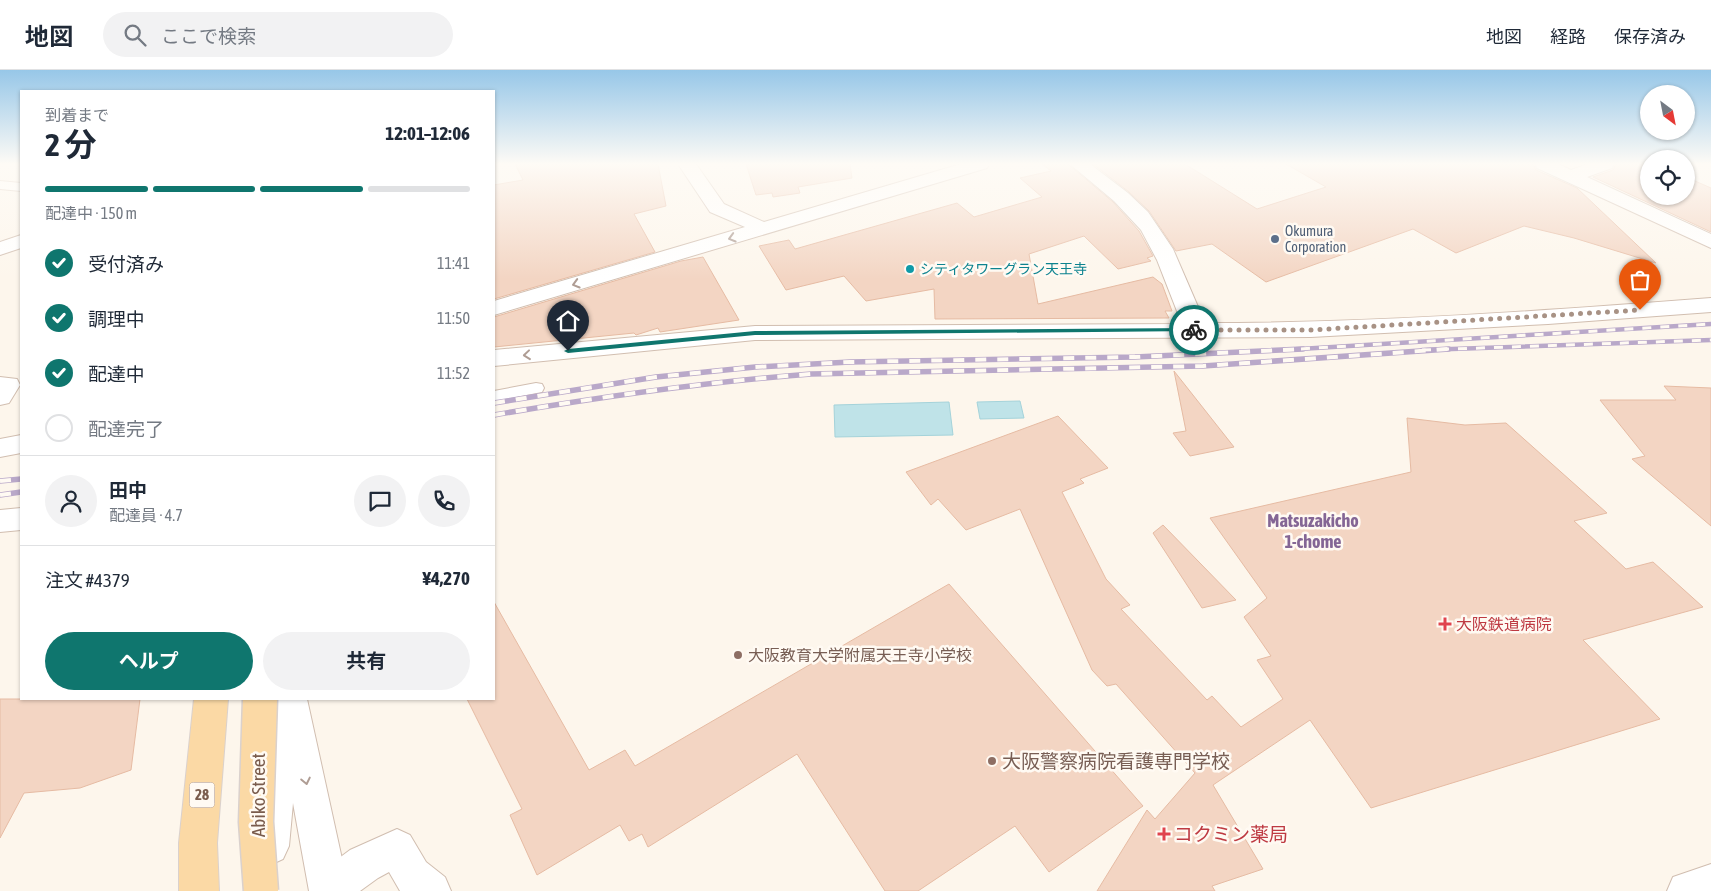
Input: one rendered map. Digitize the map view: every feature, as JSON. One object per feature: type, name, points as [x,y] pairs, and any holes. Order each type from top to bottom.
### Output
[{"type":"main road","name":"28","points":[[197,891],[198,843],[211,700]]},
{"type":"main road","name":"Abiko Street","points":[[260,700],[256,822],[261,891]]},
{"type":"street","points":[[713,202],[717,208],[753,223],[761,230]]},
{"type":"street","points":[[495,308],[853,202]]},
{"type":"street","points":[[1127,202],[1156,236],[1197,330]]},
{"type":"street","points":[[1627,202],[1711,242]]},
{"type":"street","points":[[0,249],[20,241]]},
{"type":"street","points":[[495,358],[755,333],[1311,330],[1538,318],[1711,305]]},
{"type":"street","points":[[0,384],[8,385],[0,397]]},
{"type":"street","points":[[0,448],[20,444]]},
{"type":"street","points":[[0,521],[20,519]]},
{"type":"street","points":[[197,891],[201,700]]},
{"type":"street","points":[[265,891],[285,700]]},
{"type":"street","points":[[290,700],[329,891],[364,864],[397,848],[412,876],[431,891]]},
{"type":"street","points":[[1687,891],[1711,883]]},
{"type":"lane","points":[[495,396],[536,388]]},
{"type":"water","points":[[1020,401],[1024,418],[980,419],[977,402]]},
{"type":"water","points":[[949,402],[953,435],[835,437],[834,405]]},
{"type":"building","points":[[495,202],[665,202],[666,206],[634,214],[655,252],[495,299]]},
{"type":"building","points":[[1024,202],[1113,202],[1139,231],[1153,256],[1147,258],[1151,261],[1118,269],[1084,236],[1029,254],[1038,304],[1153,277],[1162,284],[1172,311],[1165,311],[1169,318],[935,319],[934,289],[866,301],[844,276],[786,290],[759,246],[789,240],[795,249],[957,203],[974,217]]},
{"type":"building","points":[[1140,202],[1246,202],[1257,209],[1278,202],[1592,202],[1656,263],[1574,238],[1524,226],[1456,253],[1413,229],[1266,282],[1212,244],[1176,251],[1149,211]]},
{"type":"building","points":[[1695,202],[1711,202],[1711,232],[1653,205],[1695,205]]},
{"type":"building","points":[[703,257],[739,320],[660,332],[658,328],[636,335],[634,333],[495,347],[495,317],[681,261]]},
{"type":"building","points":[[1174,371],[1234,447],[1190,456],[1173,433],[1186,431]]},
{"type":"building","points":[[1664,386],[1711,388],[1711,526],[1632,459],[1645,456],[1600,400],[1676,400]]},
{"type":"building","name":"大阪鉄道病院","points":[[1058,416],[1108,468],[1080,479],[1084,483],[1062,492],[1106,579],[1130,605],[1121,609],[1207,700],[1212,696],[1241,727],[1283,699],[1257,660],[1271,656],[1244,617],[1267,598],[1210,518],[1411,472],[1407,418],[1465,425],[1506,423],[1607,513],[1574,521],[1626,569],[1653,562],[1703,607],[1583,640],[1660,719],[1371,808],[1310,720],[1213,785],[1263,869],[1212,886],[1215,891],[1097,891],[1147,810],[1155,819],[1195,773],[1116,684],[1107,686],[1092,670],[1020,509],[966,530],[938,499],[931,505],[906,472]]},
{"type":"building","points":[[1163,525],[1236,600],[1202,608],[1153,533]]},
{"type":"building","points":[[949,584],[1143,806],[1049,872],[1015,826],[918,891],[885,891],[797,754],[648,847],[642,834],[629,841],[620,825],[537,875],[510,815],[522,809],[468,700],[495,700],[495,604],[589,770],[625,750],[635,766]]},
{"type":"building","points":[[0,699],[140,700],[131,770],[80,788],[24,793],[0,838]]},
{"type":"railway","points":[[1287,350],[1711,324]]},
{"type":"railway","points":[[1447,349],[1711,340]]},
{"type":"railway","points":[[1287,350],[1303,349]]},
{"type":"railway","points":[[495,415],[652,391],[731,381],[811,374],[1203,366],[1447,349]]},
{"type":"railway","points":[[1422,350],[1447,349]]},
{"type":"railway","points":[[495,403],[656,377],[755,367],[850,362],[1135,357],[1287,350]]},
{"type":"railway","points":[[0,481],[20,479]]},
{"type":"railway","points":[[0,495],[20,492]]},
{"type":"way so far","points":[[1194,330],[1311,330],[1640,310]]},
{"type":"place","name":"Okumura Corporation","points":[[1275,239]]},
{"type":"place","name":"シティタワーグラン天王寺","points":[[910,269]]},
{"type":"place","name":"大阪鉄道病院","points":[[1445,624]]},
{"type":"place","name":"大阪教育大学附属天王寺小学校","points":[[738,655]]},
{"type":"place","name":"大阪警察病院看護専門学校","points":[[992,761]]},
{"type":"place","name":"コクミン薬局","points":[[1164,834]]},
{"type":"district","name":"Matsuzakicho 1-chome","points":[[1313,531]]},
{"type":"route","points":[[568,351],[755,333],[1194,330]]}]
